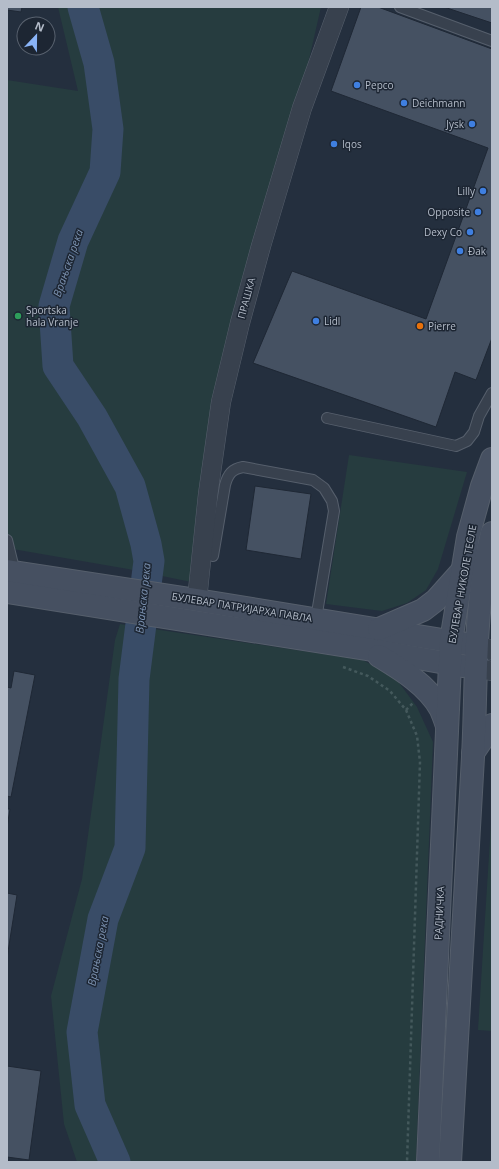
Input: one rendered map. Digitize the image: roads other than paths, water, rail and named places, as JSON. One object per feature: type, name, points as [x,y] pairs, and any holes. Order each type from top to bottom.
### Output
[{"type":"main road","name":"БУЛЕВАР НИКОЛЕ ТЕСЛЕ","points":[[450,663],[451,641],[468,536],[487,487],[492,459]]},
{"type":"main road","name":"БУЛЕВАР НИКОЛЕ ТЕСЛЕ","points":[[484,670],[485,648],[481,588],[492,533]]},
{"type":"main road","points":[[379,629],[423,610],[436,600],[461,572]]},
{"type":"main road","name":"БУЛЕВАР ПАТРИЈАРХА ПАВЛА","points":[[10,579],[103,596],[180,619],[450,663],[484,670]]},
{"type":"main road","name":"БУЛЕВАР ПАТРИЈАРХА ПАВЛА","points":[[103,596],[190,599],[379,629],[485,648]]},
{"type":"main road","points":[[366,649],[406,672],[425,690],[440,708],[447,726]]},
{"type":"main road","name":"РАДНИЧКА","points":[[428,1162],[450,663]]},
{"type":"main road","points":[[450,1162],[473,754],[484,670]]},
{"type":"main road","points":[[473,754],[492,725]]},
{"type":"street","name":"ПРАШКА","points":[[190,599],[216,493],[222,402],[240,323],[302,108],[339,7]]},
{"type":"lane","points":[[400,7],[492,42]]},
{"type":"lane","points":[[327,418],[456,446],[467,441],[474,432],[479,416],[492,393]]},
{"type":"lane","points":[[214,556],[216,493],[228,475],[235,469],[243,467],[313,480],[324,488],[332,501],[334,511],[316,619]]},
{"type":"lane","points":[[7,540],[10,579]]},
{"type":"waterway","name":"Врањска река","points":[[83,7],[99,63],[108,129],[105,172],[73,241],[54,306],[58,366],[92,417],[130,486],[146,544],[149,561],[134,679],[130,848],[103,919],[82,1032],[90,1105],[115,1162]]},
{"type":"place","name":"Pepco","points":[[357,85]]},
{"type":"place","name":"Deichmann","points":[[404,103]]},
{"type":"place","name":"Jysk","points":[[472,124]]},
{"type":"place","name":"Iqos","points":[[334,144]]},
{"type":"place","name":"Lilly","points":[[483,191]]},
{"type":"place","name":"Opposite","points":[[478,212]]},
{"type":"place","name":"Dexy Co","points":[[470,232]]},
{"type":"place","name":"Đak","points":[[460,251]]},
{"type":"place","name":"Sportska hala Vranje","points":[[18,316]]},
{"type":"place","name":"Lidl","points":[[316,321]]},
{"type":"place","name":"Pierre","points":[[420,326]]}]
